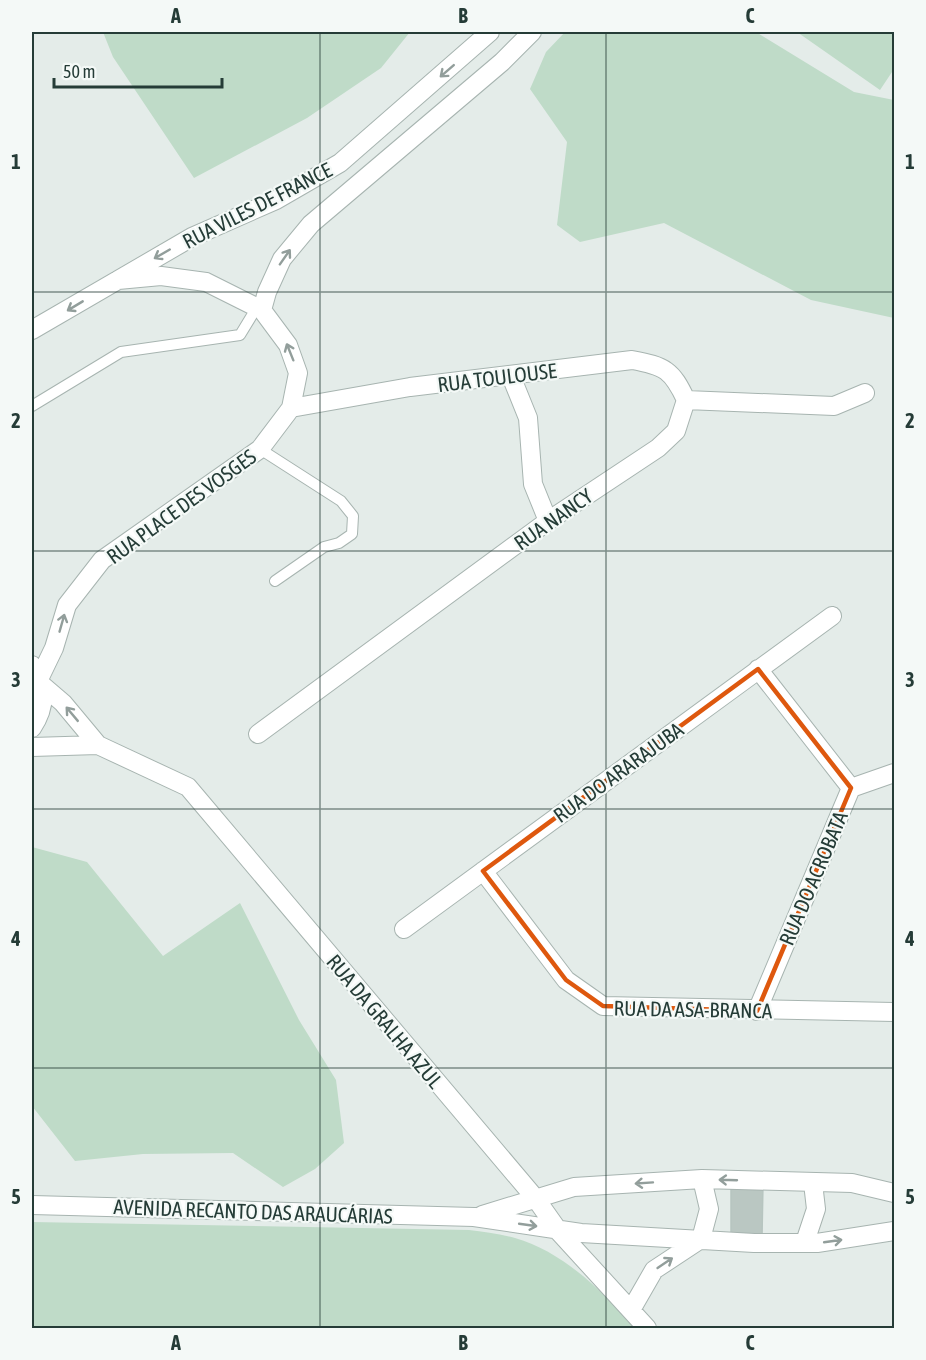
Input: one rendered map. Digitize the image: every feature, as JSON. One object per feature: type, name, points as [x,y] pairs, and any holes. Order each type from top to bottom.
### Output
[{"type":"street","name":"RUA VILES DE FRANCE","points":[[32,330],[192,237],[276,200],[340,163],[490,32]]},
{"type":"street","name":"RUA VILES DE FRANCE","points":[[260,309],[282,259],[311,224],[502,62],[532,32]]},
{"type":"street","name":"RUA PLACE DES VOSGES","points":[[38,676],[54,648],[67,605],[102,560],[261,449],[291,408],[298,373],[288,345],[260,309],[206,282],[161,276],[118,280]]},
{"type":"street","name":"RUA TOULOUSE","points":[[291,408],[410,387],[632,360],[653,364],[675,377],[686,400]]},
{"type":"street","points":[[511,376],[528,418],[533,484],[548,521]]},
{"type":"street","points":[[686,400],[834,406],[865,393]]},
{"type":"street","name":"RUA NANCY","points":[[258,734],[548,521],[657,448],[676,431],[686,400]]},
{"type":"street","name":"RUA DO ARARAJUBA","points":[[404,929],[832,615]]},
{"type":"street","points":[[758,669],[851,788]]},
{"type":"street","points":[[32,728],[40,716],[44,696],[38,676]]},
{"type":"street","name":"RUA DA GRALHA AZUL","points":[[38,676],[98,745],[188,787],[536,1199],[557,1229],[647,1329]]},
{"type":"street","name":"RUA DA GRALHA AZUL","points":[[32,747],[98,745]]},
{"type":"street","name":"RUA DO ACROBATA","points":[[757,1011],[851,788],[894,773]]},
{"type":"street","name":"RUA DA ASA-BRANCA","points":[[483,871],[566,981],[603,1006],[757,1011],[894,1012]]},
{"type":"street","points":[[631,1310],[654,1270],[701,1239],[709,1209],[702,1179]]},
{"type":"street","name":"AVENIDA RECANTO DAS ARAUCÁRIAS","points":[[474,1217],[574,1187],[702,1179],[852,1183],[894,1193]]},
{"type":"street","points":[[805,1242],[816,1209],[813,1183]]},
{"type":"street","name":"AVENIDA RECANTO DAS ARAUCÁRIAS","points":[[32,1205],[474,1217],[581,1233],[754,1243],[805,1242],[894,1231]]},
{"type":"lane","points":[[32,406],[121,352],[240,335],[260,309]]},
{"type":"lane","points":[[261,449],[341,501],[353,516],[352,534],[339,543],[324,547],[274,581]]},
{"type":"highlighted area","points":[[758,669],[851,788],[757,1011],[603,1006],[566,980],[483,871]]},
{"type":"green space","points":[[103,32],[410,32],[381,68],[307,118],[194,178],[113,57]]},
{"type":"green space","points":[[565,32],[756,32],[854,92],[894,100],[894,318],[811,300],[664,223],[580,242],[557,225],[567,142],[530,89],[546,52]]},
{"type":"green space","points":[[797,32],[892,32],[894,34],[894,69],[880,90]]},
{"type":"green space","points":[[32,847],[87,862],[163,956],[240,903],[299,1020],[336,1080],[344,1143],[315,1169],[283,1187],[233,1153],[143,1154],[75,1161],[32,1106]]},
{"type":"green space","points":[[32,1222],[469,1230],[498,1234],[533,1244],[566,1263],[596,1287],[635,1328],[32,1328]]},
{"type":"building","points":[[731,1182],[763,1183],[762,1238],[731,1238]]}]
